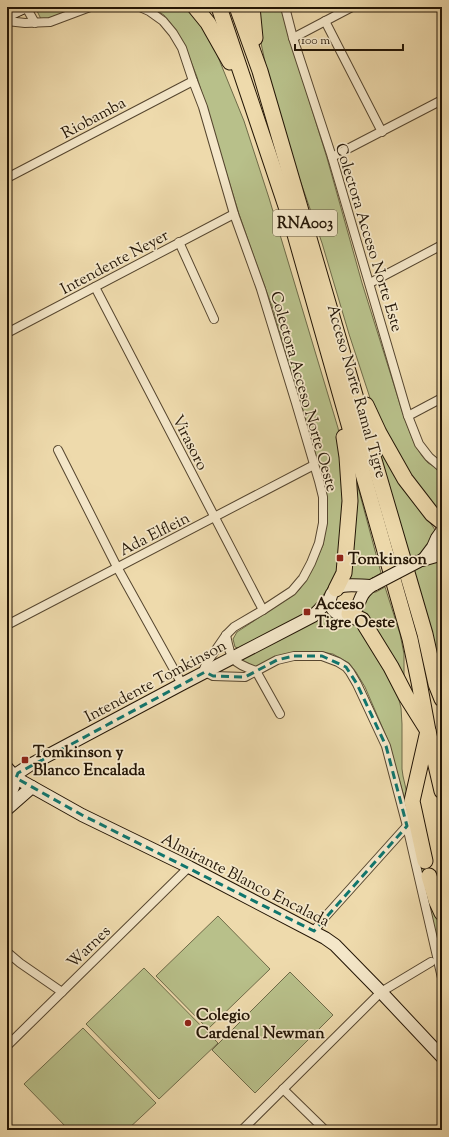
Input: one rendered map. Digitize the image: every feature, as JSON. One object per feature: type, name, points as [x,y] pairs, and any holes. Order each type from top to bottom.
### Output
[{"type":"highway","points":[[195,7],[208,23],[226,54],[252,105]]},
{"type":"highway","name":"Acceso Norte Ramal Tigre","points":[[219,7],[292,224],[329,353],[410,639],[428,731],[442,791]]},
{"type":"highway","name":"Acceso Norte Ramal Tigre","points":[[237,7],[260,71],[425,634],[436,684],[442,699]]},
{"type":"highway","points":[[252,7],[260,71]]},
{"type":"highway","points":[[329,353],[347,457],[350,500],[344,573],[333,594]]},
{"type":"highway","points":[[350,376],[379,433],[405,479],[432,514],[442,522]]},
{"type":"highway","points":[[342,613],[362,620],[428,731],[412,801],[432,890],[442,914]]},
{"type":"street","points":[[7,15],[25,7],[35,23]]},
{"type":"street","points":[[7,21],[35,23],[50,22],[90,7]]},
{"type":"street","name":"Colectora Acceso Norte Oeste","points":[[140,7],[149,10],[163,21],[173,33],[182,48],[192,81],[203,106],[234,214],[262,289],[323,497],[323,523],[319,543],[312,563],[303,578],[292,591],[234,627],[226,635],[206,664],[204,668],[205,672]]},
{"type":"street","name":"Colectora Acceso Norte Este","points":[[285,7],[293,38],[332,157],[370,282],[408,416],[419,444],[429,457],[442,468]]},
{"type":"street","points":[[293,38],[352,7]]},
{"type":"street","points":[[325,21],[382,132]]},
{"type":"street","name":"Riobamba","points":[[7,178],[192,81]]},
{"type":"street","points":[[332,157],[442,100]]},
{"type":"street","name":"Intendente Neyer","points":[[7,333],[234,214]]},
{"type":"street","points":[[179,242],[214,319]]},
{"type":"street","points":[[370,282],[442,245]]},
{"type":"street","name":"Virasoro","points":[[95,287],[263,610]]},
{"type":"street","points":[[408,416],[442,398]]},
{"type":"street","points":[[58,450],[117,567],[182,684]]},
{"type":"street","name":"Ada Elflein","points":[[7,625],[314,465]]},
{"type":"street","points":[[422,560],[433,547],[442,531]]},
{"type":"street","points":[[373,585],[342,586],[333,594],[330,603],[331,607],[342,613],[354,611],[359,605],[363,594],[373,585],[422,560],[442,556]]},
{"type":"street","name":"Intendente Tomkinson","points":[[16,778],[18,773],[30,765],[313,616],[333,594]]},
{"type":"street","name":"Intendente Tomkinson","points":[[313,616],[342,613]]},
{"type":"street","points":[[226,635],[232,658],[243,667],[256,671],[280,714]]},
{"type":"street","points":[[205,672],[214,676],[245,677],[277,660],[294,656],[322,656],[338,662],[346,667],[350,672],[386,746],[407,826],[442,978]]},
{"type":"street","name":"Almirante Blanco Encalada","points":[[7,768],[16,778],[82,815],[189,867],[325,938],[335,945],[442,1057]]},
{"type":"street","points":[[7,804],[16,778]]},
{"type":"street","points":[[7,810],[32,787]]},
{"type":"street","points":[[314,931],[407,826]]},
{"type":"street","name":"Warnes","points":[[7,1046],[189,867]]},
{"type":"street","points":[[7,952],[20,963],[62,992]]},
{"type":"street","points":[[242,1130],[381,992],[431,962]]},
{"type":"street","points":[[283,1089],[325,1130]]},
{"type":"highlighted area","points":[[294,656],[322,656],[346,667],[357,684],[386,746],[407,826],[314,931],[82,815],[16,778],[18,773],[205,672],[213,676],[245,677],[277,660]]},
{"type":"green space","points":[[38,7],[79,7],[46,19],[41,19],[37,11]]},
{"type":"green space","points":[[151,7],[191,7],[216,52],[244,121],[269,198],[338,428],[344,460],[340,568],[328,589],[311,610],[241,649],[235,647],[233,639],[237,632],[292,596],[299,590],[311,572],[323,545],[327,509],[322,479],[273,309],[239,214],[197,77],[185,46],[175,29],[164,15]]},
{"type":"green space","points":[[255,7],[283,7],[300,71],[327,158],[362,283],[404,417],[415,445],[422,456],[428,463],[442,471],[442,518],[427,503],[383,428],[371,401],[322,243],[293,160],[267,71]]},
{"type":"green space","points":[[375,437],[435,530],[430,546],[415,557],[430,561],[438,560],[442,562],[440,671]]},
{"type":"green space","points":[[351,461],[381,573],[365,584],[347,582]]},
{"type":"green space","points":[[385,587],[400,634],[404,654],[404,679],[359,612],[372,592],[376,592]]},
{"type":"green space","points":[[328,615],[355,620],[397,692],[401,708],[403,776],[429,890],[442,919],[442,969],[410,818],[399,779],[387,738],[365,687],[356,672],[349,663],[333,654],[321,652],[309,654],[247,672],[243,670],[239,657],[316,617]]},
{"type":"green space","points":[[218,916],[270,969],[208,1029],[156,976]]},
{"type":"green space","points":[[144,968],[218,1043],[159,1099],[86,1024]]},
{"type":"green space","points":[[290,972],[333,1015],[255,1093],[212,1050]]},
{"type":"green space","points":[[83,1028],[156,1103],[127,1130],[69,1130],[24,1084]]},
{"type":"place","name":"Tomkinson","points":[[340,558]]},
{"type":"place","name":"Acceso Tigre Oeste","points":[[307,612]]},
{"type":"place","name":"Tomkinson y Blanco Encalada","points":[[25,760]]},
{"type":"place","name":"Colegio Cardenal Newman","points":[[188,1023]]}]
